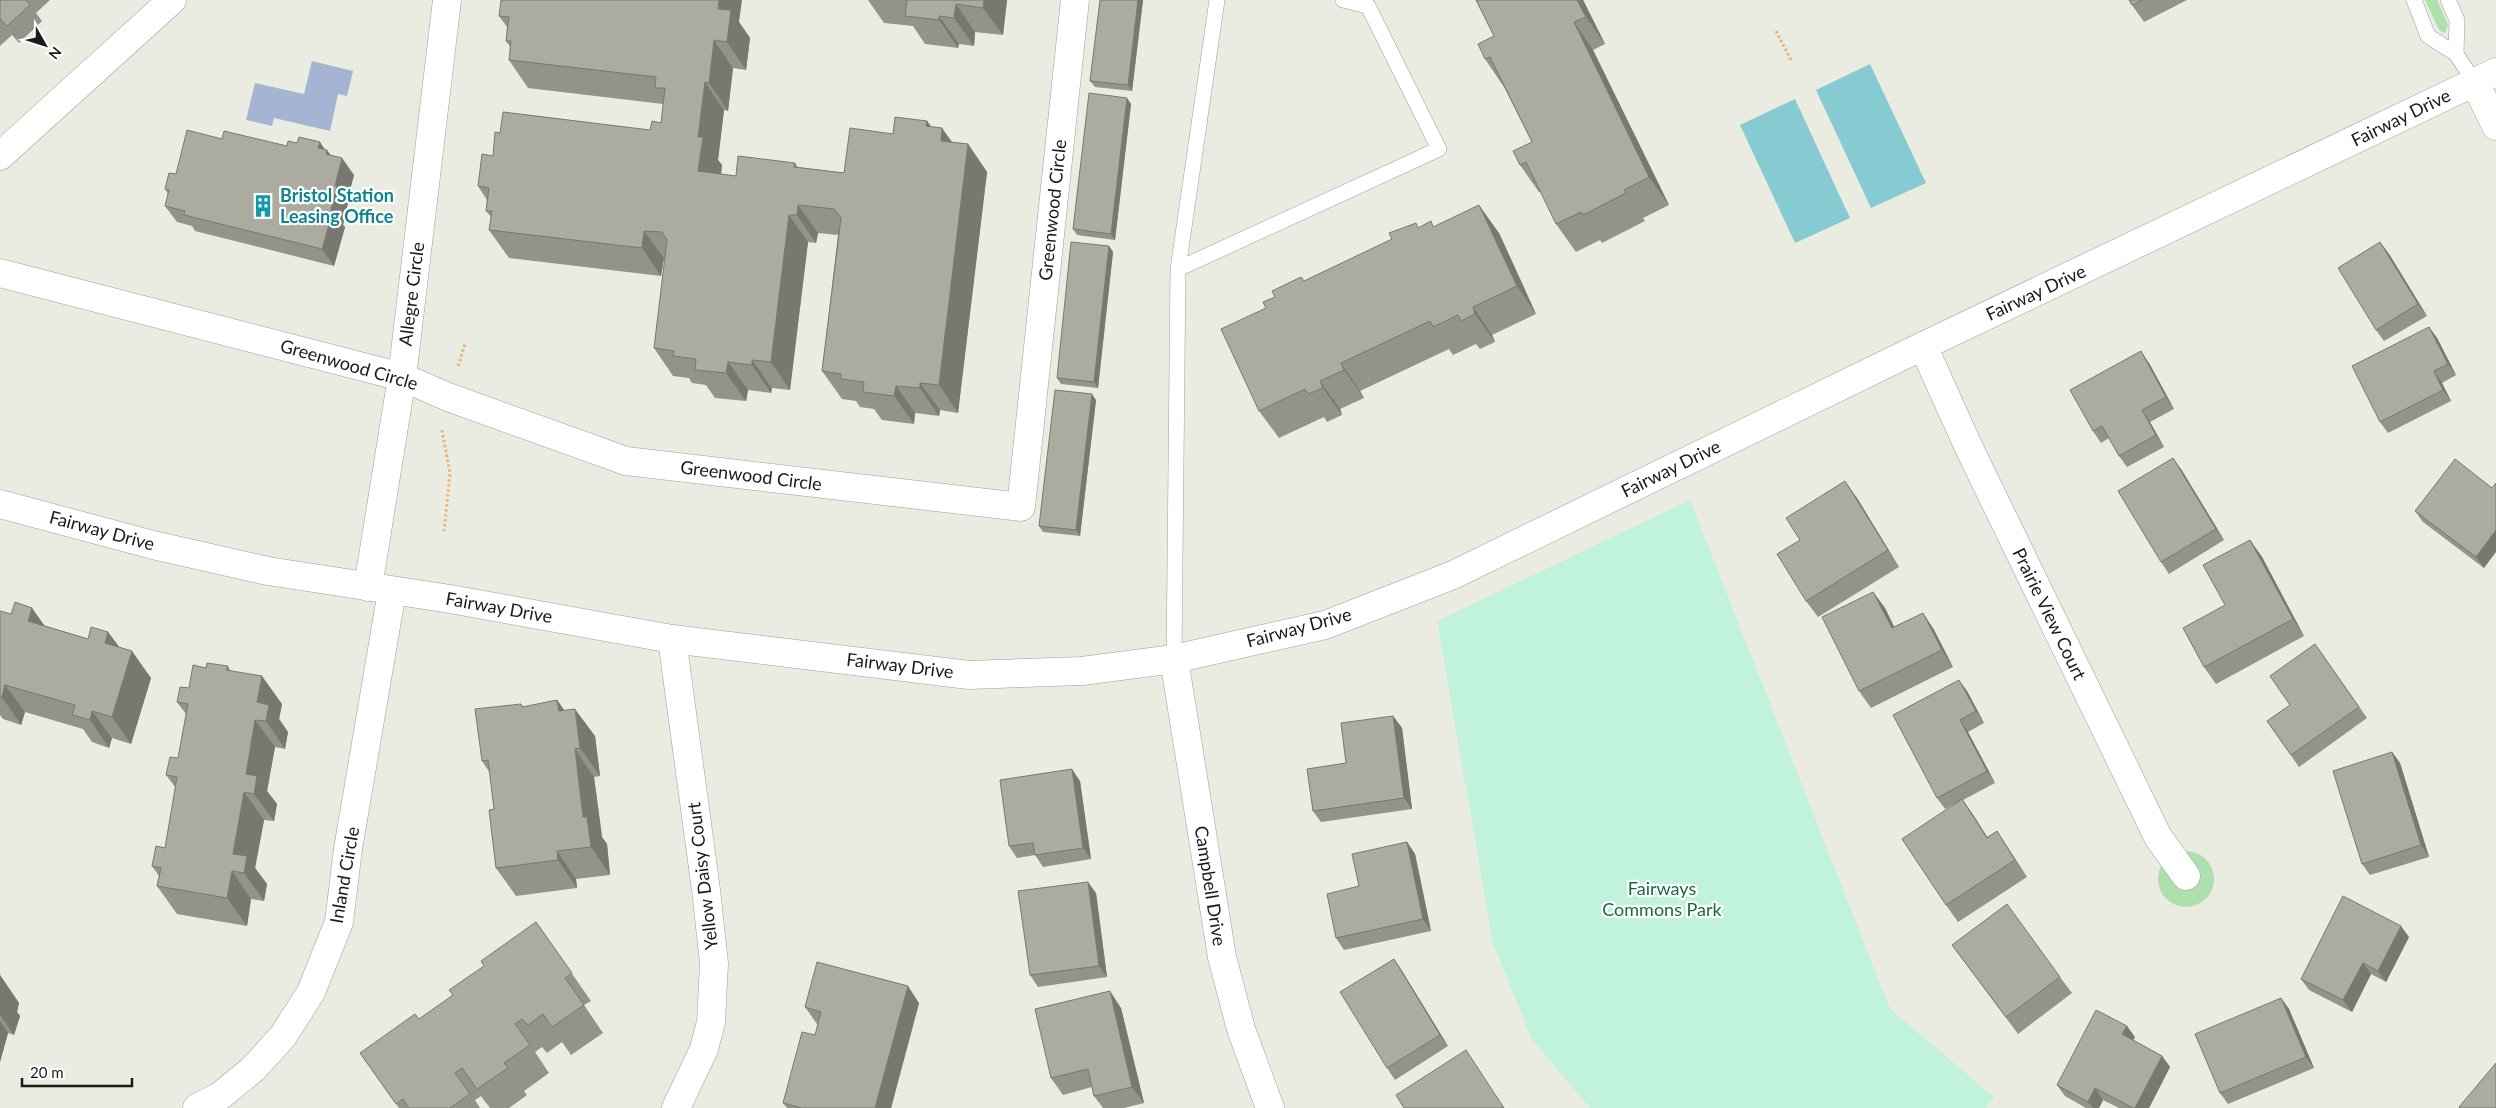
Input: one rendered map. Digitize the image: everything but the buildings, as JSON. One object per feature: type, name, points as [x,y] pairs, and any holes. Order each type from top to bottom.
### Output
[{"type":"street","points":[[0,156],[172,0]]},
{"type":"street","name":"Allegre Circle","points":[[380,589],[402,376],[447,0]]},
{"type":"street","name":"Greenwood Circle","points":[[0,273],[402,376],[448,397],[626,462],[1021,507],[1075,0]]},
{"type":"street","points":[[2486,78],[2496,126]]},
{"type":"street","name":"Fairway Drive","points":[[0,504],[172,550],[268,571],[672,639],[968,675],[1082,670],[1174,659],[1325,625],[1453,575],[1923,346],[2486,78]]},
{"type":"street","name":"Prairie View Court","points":[[1923,346],[1969,448],[2158,837],[2186,876]]},
{"type":"street","name":"Inland Circle","points":[[197,1108],[220,1096],[253,1070],[284,1036],[311,992],[339,922],[380,589]]},
{"type":"street","name":"Yellow Daisy Court","points":[[672,639],[714,963],[711,1022],[704,1049],[676,1108]]},
{"type":"street","name":"Campbell Drive","points":[[1174,659],[1222,957],[1241,1029],[1270,1108]]},
{"type":"lane","points":[[1174,659],[1178,269],[1218,0]]},
{"type":"lane","points":[[1178,269],[1439,149],[1368,6],[1343,0]]},
{"type":"lane","points":[[2414,0],[2428,36],[2456,54],[2486,78]]},
{"type":"lane","points":[[2448,0],[2457,20],[2456,54]]},
{"type":"path","points":[[1776,31],[1791,60]]},
{"type":"path","points":[[442,430],[450,473],[444,534]]},
{"type":"green space","points":[[2425,0],[2437,0],[2448,25],[2445,33],[2439,30]]},
{"type":"green space","name":"Fairways Commons Park","points":[[1690,500],[1890,1009],[1994,1097],[1986,1108],[1590,1108],[1532,1039],[1493,943],[1437,621]]},
{"type":"green space","points":[[2180,851],[2192,851],[2206,859],[2214,873],[2212,890],[2206,899],[2192,907],[2180,907],[2170,902],[2163,895],[2158,885],[2158,873],[2163,863],[2170,856]]},
{"type":"shaded area","points":[[312,61],[353,71],[347,96],[338,94],[330,131],[274,118],[272,126],[246,120],[255,83],[304,94]]},
{"type":"shaded area","points":[[1870,64],[1926,183],[1871,208],[1816,90]]},
{"type":"shaded area","points":[[1795,99],[1850,218],[1795,243],[1740,125]]},
{"type":"place","name":"Bristol Station Leasing Office","points":[[263,206]]}]
